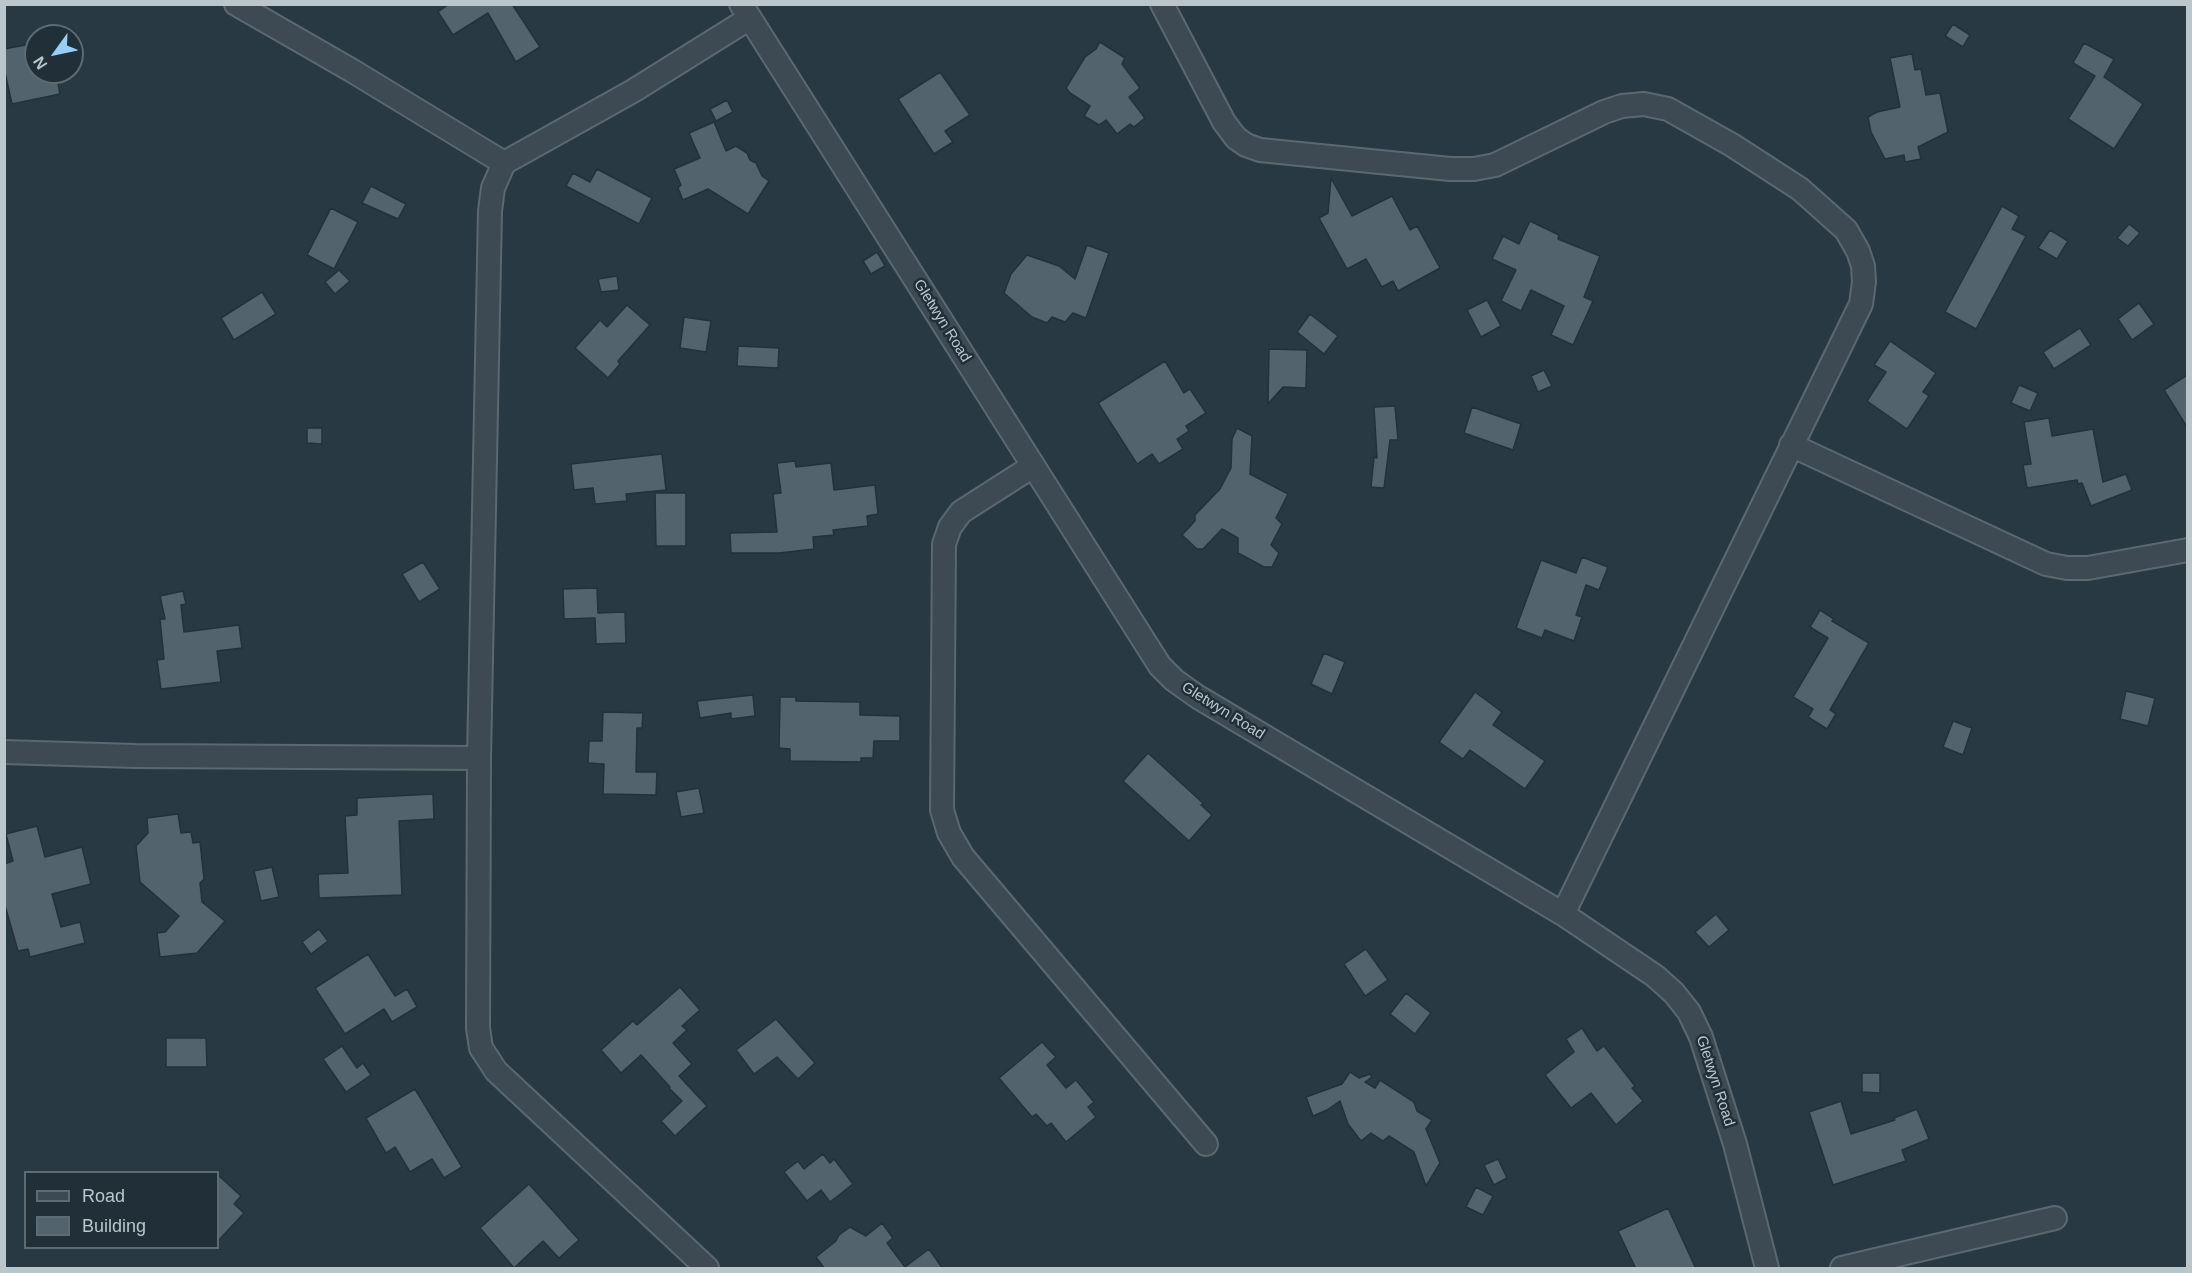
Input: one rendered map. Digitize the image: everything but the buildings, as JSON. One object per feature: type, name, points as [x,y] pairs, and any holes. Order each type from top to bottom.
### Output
[{"type":"street","points":[[236,4],[351,70],[504,163]]},
{"type":"street","points":[[1162,4],[1224,122],[1236,138],[1260,150],[1474,170],[1495,165],[1604,112],[1622,106],[1644,104],[1668,109],[1732,145],[1800,189],[1846,230],[1858,251],[1863,266],[1864,282],[1861,304],[1563,914]]},
{"type":"street","points":[[707,1269],[496,1071],[481,1048],[478,1028],[479,758],[490,211],[493,188],[504,163],[633,91],[746,11]]},
{"type":"street","name":"Gletwyn Road","points":[[746,11],[1149,651],[1174,680],[1198,697],[1563,914],[1655,976],[1674,993],[1689,1012],[1701,1037],[1732,1133],[1767,1269]]},
{"type":"street","points":[[1791,445],[2046,564],[2067,568],[2088,568],[2187,550]]},
{"type":"street","points":[[1033,466],[961,512],[950,527],[944,544],[942,810],[949,833],[963,856],[1206,1144]]},
{"type":"street","points":[[4,752],[135,756],[479,758]]},
{"type":"street","points":[[1842,1269],[2055,1218]]}]
